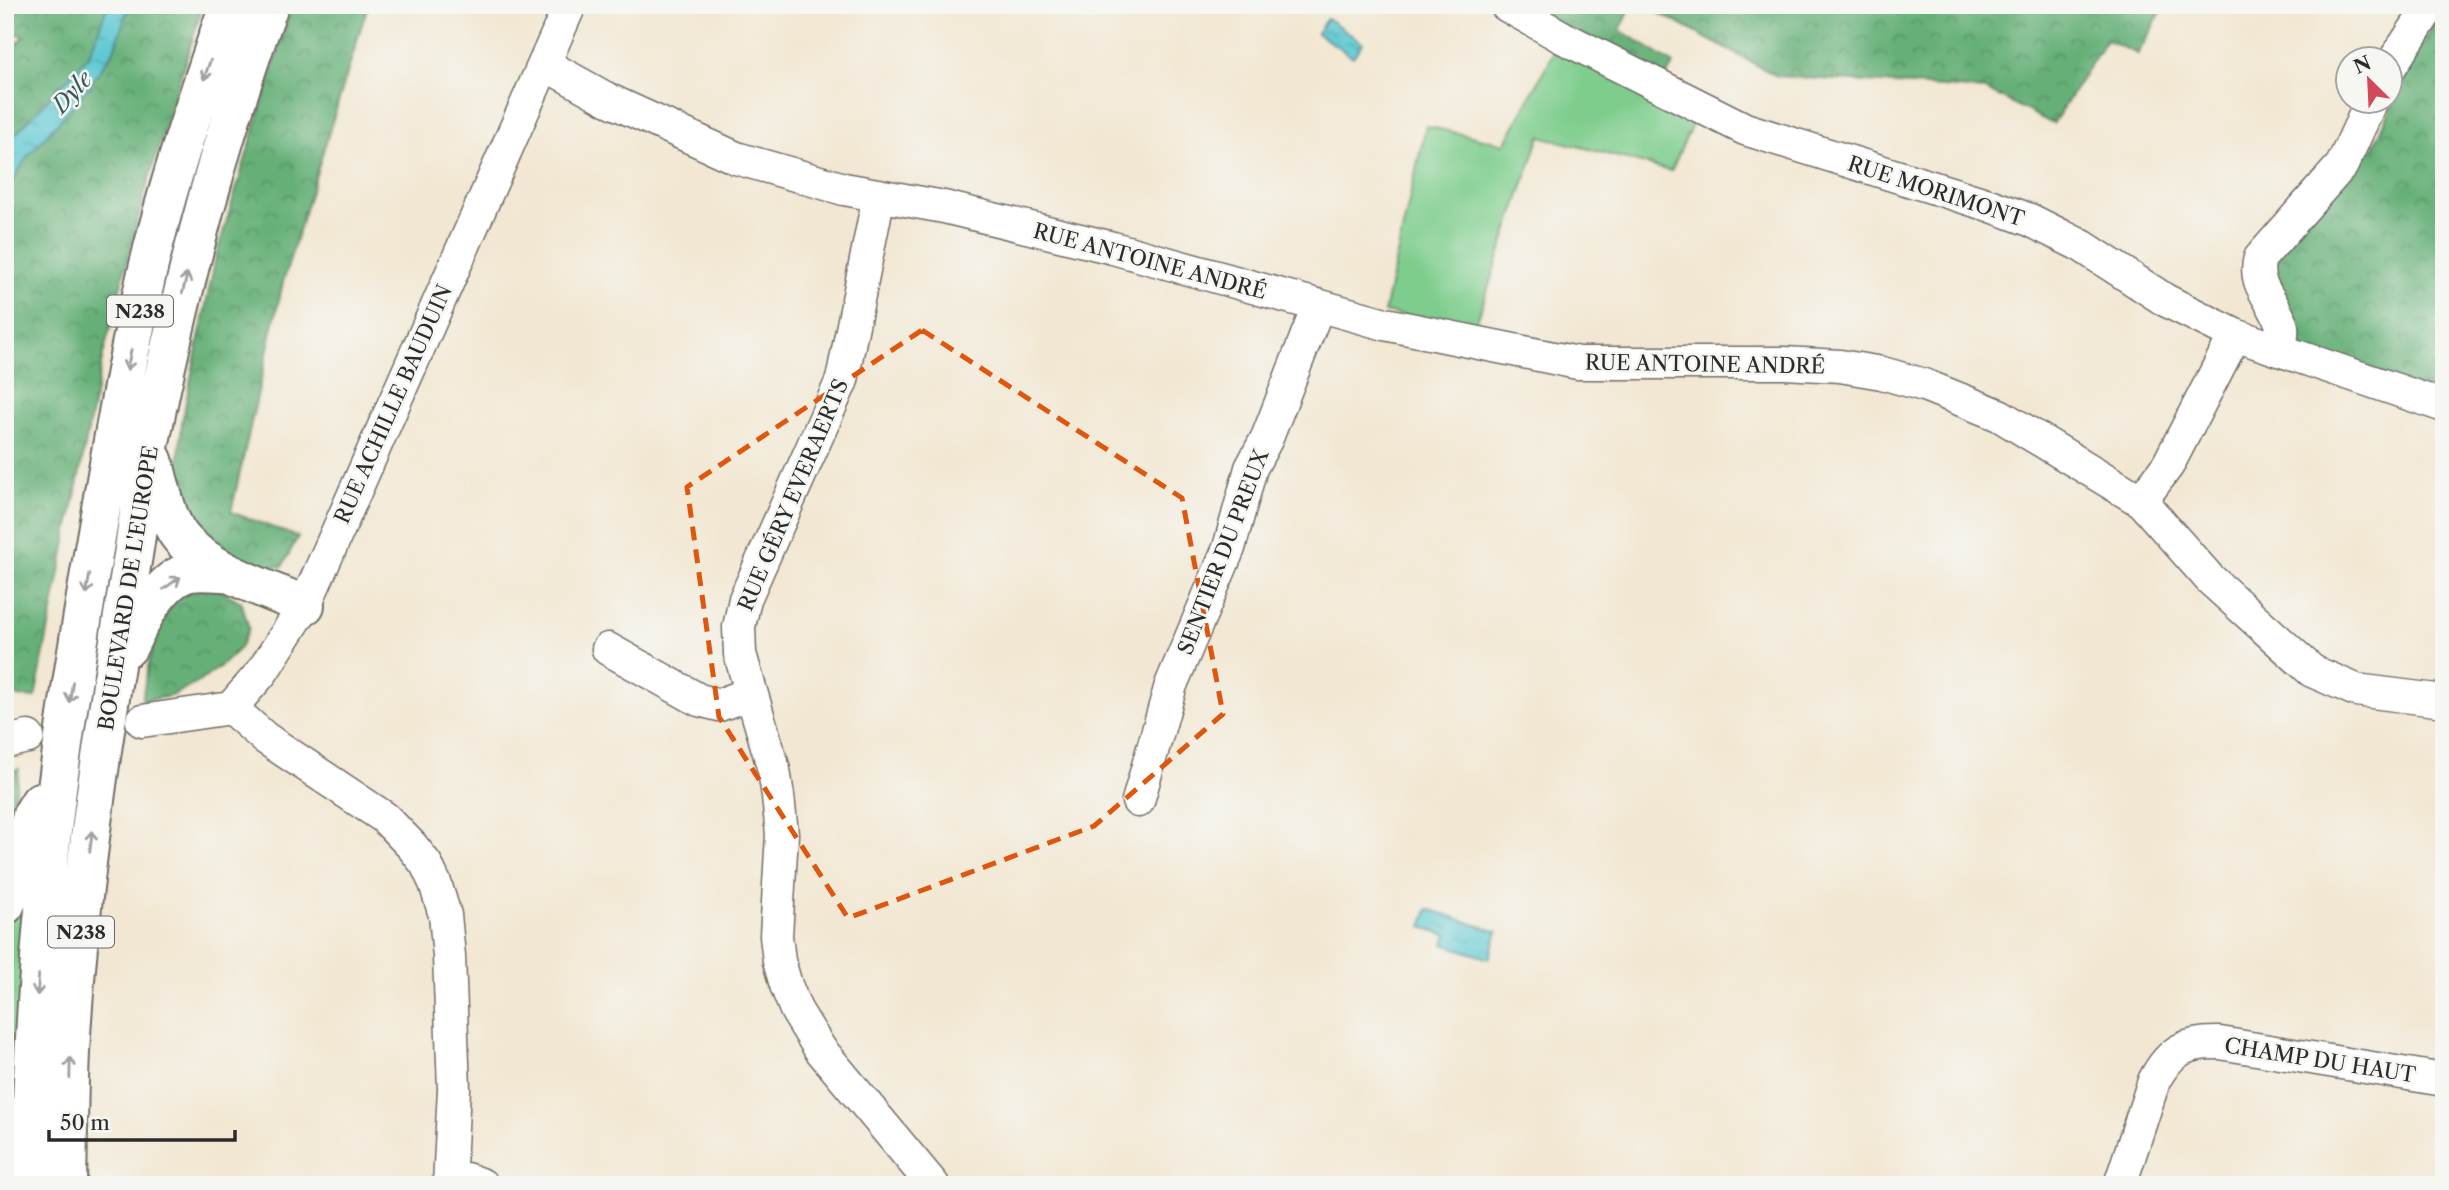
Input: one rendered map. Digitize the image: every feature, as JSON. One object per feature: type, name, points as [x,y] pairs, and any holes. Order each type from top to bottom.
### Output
[{"type":"highway","name":"BOULEVARD DE L'EUROPE","points":[[29,1185],[33,1051],[59,770],[114,433],[139,313],[169,191],[229,5]]},
{"type":"highway","name":"BOULEVARD DE L'EUROPE","points":[[67,1185],[70,1051],[81,930],[111,682],[149,445],[177,312],[206,202],[239,87],[269,5]]},
{"type":"highway","points":[[149,445],[172,525],[188,545],[224,572],[305,605]]},
{"type":"highway","points":[[111,682],[144,613],[162,590],[189,572],[224,572]]},
{"type":"highway","points":[[5,905],[16,880],[32,815],[59,770]]},
{"type":"street","name":"RUE ACHILLE BAUDUIN","points":[[231,708],[262,672],[305,605],[570,5]]},
{"type":"street","name":"RUE MORIMONT","points":[[1506,5],[1562,37],[1745,129],[2029,220],[2082,246],[2165,300],[2235,335],[2444,407]]},
{"type":"street","points":[[2403,46],[2431,5]]},
{"type":"street","points":[[545,65],[609,100],[736,158],[844,189],[879,195]]},
{"type":"street","points":[[2280,350],[2282,328],[2260,285],[2257,267],[2260,258],[2342,165],[2365,116]]},
{"type":"street","name":"RUE ANTOINE ANDRÉ","points":[[879,195],[944,207],[1113,248],[1385,324],[1578,363],[1784,363],[1840,366],[1882,373],[1924,385],[1999,415],[2141,501],[2210,579],[2312,671],[2356,690],[2444,701]]},
{"type":"street","name":"RUE GÉRY EVERAERTS","points":[[879,195],[842,380],[745,598],[739,627],[740,654],[774,770],[778,796],[782,834],[776,936],[786,985],[796,1010],[820,1049],[933,1185]]},
{"type":"street","name":"SENTIER DU PREUX","points":[[1138,801],[1171,685],[1229,548],[1251,468],[1267,439],[1318,307]]},
{"type":"street","points":[[2141,501],[2168,465],[2235,335]]},
{"type":"street","points":[[608,649],[699,700],[719,705],[751,693]]},
{"type":"street","points":[[142,720],[231,708],[265,738],[385,818],[401,832],[426,864],[439,895],[449,936],[454,1088],[449,1184],[466,1180],[482,1185]]},
{"type":"street","name":"CHAMP DU HAUT","points":[[2120,1185],[2154,1081],[2162,1065],[2173,1053],[2202,1042],[2444,1080]]},
{"type":"highlighted area","points":[[922,330],[1182,498],[1223,714],[1094,826],[848,918],[719,717],[687,487]]},
{"type":"green space","points":[[5,5],[108,5],[89,56],[5,145],[5,57],[24,36],[5,30]]},
{"type":"green space","points":[[129,5],[203,5],[144,195],[103,355],[35,698],[5,695],[5,195],[26,158],[80,98],[114,50]]},
{"type":"green space","points":[[292,5],[368,5],[283,282],[231,512],[298,537],[282,567],[246,562],[195,534],[176,491],[182,422],[216,256]]},
{"type":"green space","points":[[1521,5],[1632,5],[1620,30],[1674,64],[1663,81]]},
{"type":"green space","points":[[1644,5],[2165,5],[2138,54],[2106,40],[2053,124],[1987,90],[1777,76]]},
{"type":"green space","points":[[2444,5],[2444,395],[2295,346],[2269,264],[2286,242],[2373,149],[2387,116],[2404,116],[2404,79]]},
{"type":"green space","points":[[1558,44],[1696,116],[1671,171],[1540,136],[1474,329],[1384,312],[1426,126],[1505,144]]},
{"type":"green space","points":[[199,587],[220,590],[241,602],[249,628],[240,648],[199,682],[171,696],[142,701],[153,646],[164,619],[180,598]]},
{"type":"green space","points":[[19,769],[5,862],[5,773]]},
{"type":"green space","points":[[26,903],[14,1185],[5,1185],[5,924]]},
{"type":"water","name":"Dyle","points":[[108,5],[129,5],[114,50],[80,98],[26,158],[5,195],[5,145],[89,56]]},
{"type":"water","points":[[1327,18],[1363,43],[1353,57],[1317,33]]},
{"type":"water","points":[[1428,909],[1498,932],[1489,959],[1444,944],[1447,935],[1422,927]]}]
